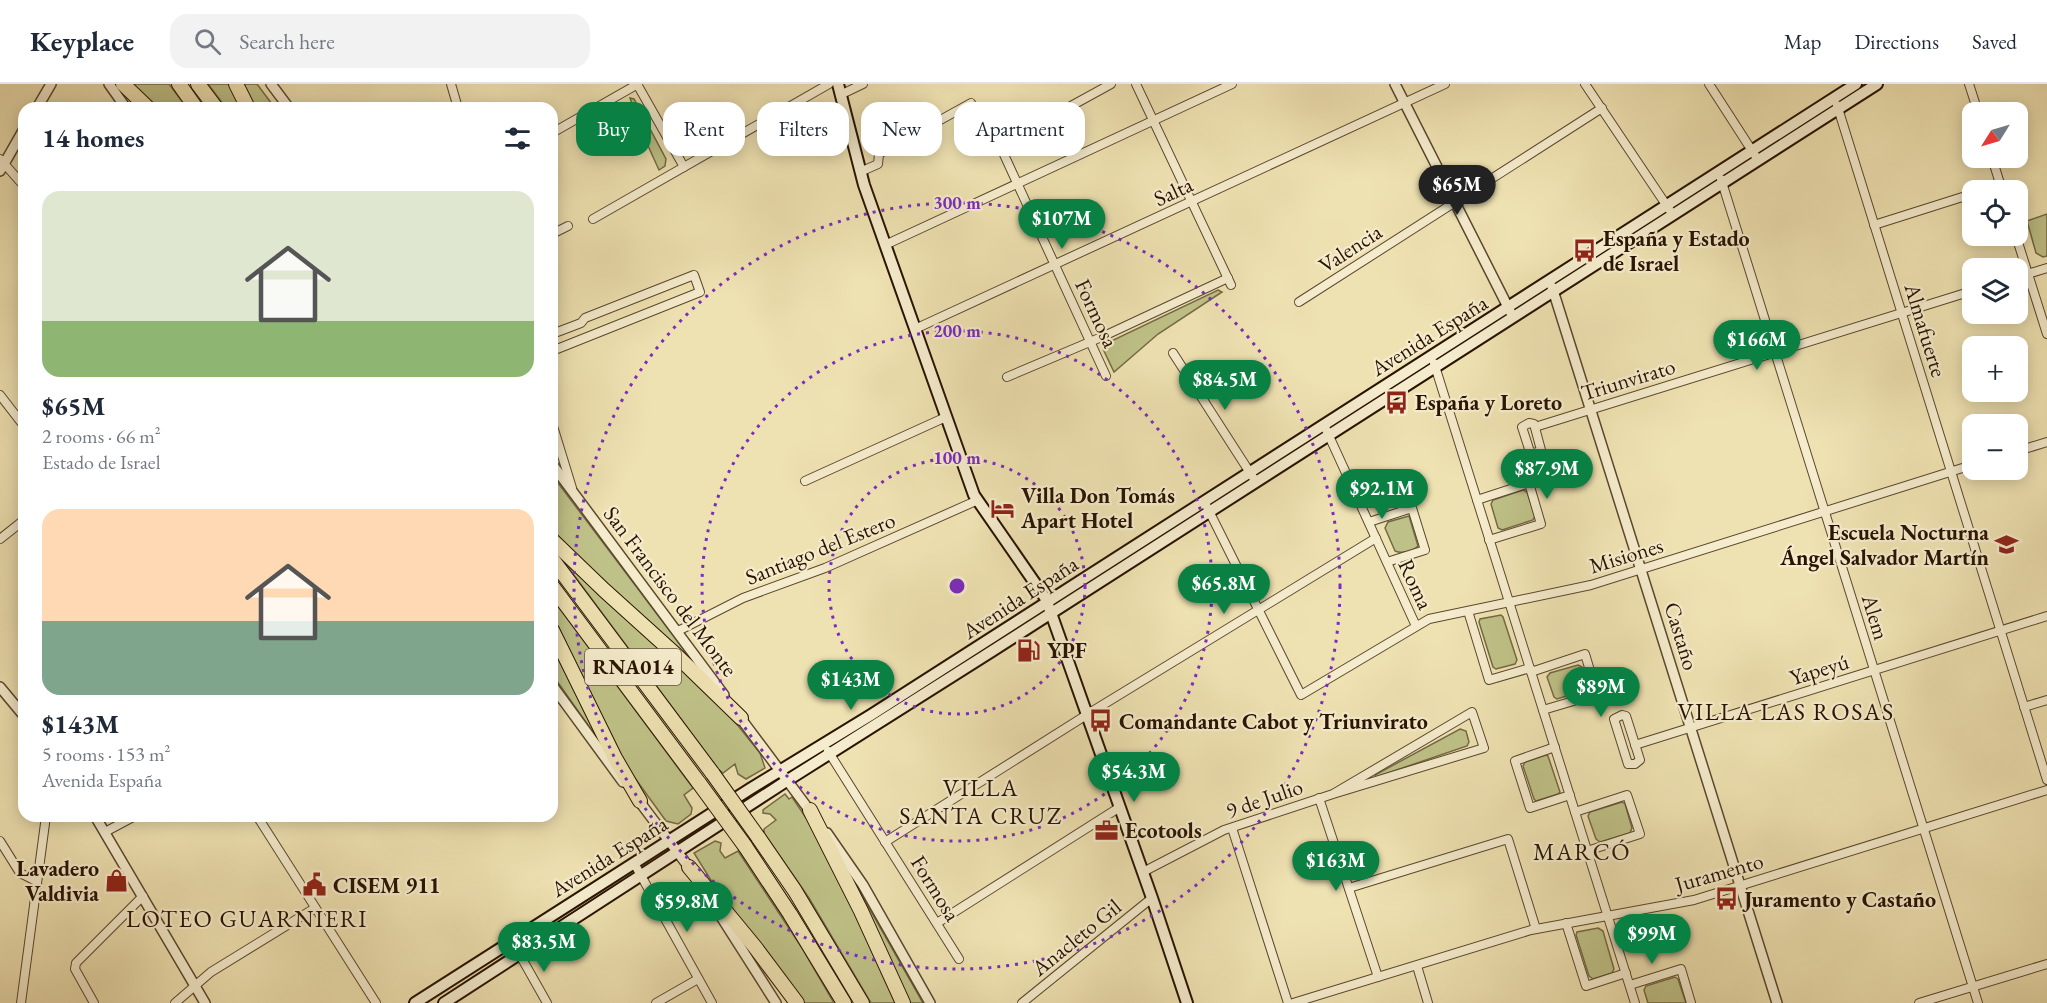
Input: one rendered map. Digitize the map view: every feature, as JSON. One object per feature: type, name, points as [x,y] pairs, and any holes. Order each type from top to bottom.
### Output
[{"type":"highway","points":[[123,84],[142,102]]},
{"type":"highway","points":[[179,84],[192,102]]},
{"type":"highway","points":[[198,84],[212,102]]},
{"type":"highway","points":[[236,84],[245,102]]},
{"type":"highway","points":[[558,546],[741,718]]},
{"type":"highway","name":"RNA014","points":[[558,567],[758,837],[795,891],[862,1003]]},
{"type":"highway","name":"RNA014","points":[[558,593],[745,846],[844,1003]]},
{"type":"highway","points":[[558,642],[615,758],[640,801]]},
{"type":"highway","points":[[810,810],[861,911],[903,1003]]},
{"type":"highway","points":[[689,867],[755,947],[797,1003]]},
{"type":"main road","name":"Avenida España","points":[[415,1003],[634,863],[827,749],[1049,608],[1210,512],[1435,368],[1511,313],[1550,280],[1722,184],[1877,84]]},
{"type":"main road","name":"Avenida España","points":[[1049,608],[1204,501],[1432,356],[1554,292],[1670,211],[1719,172],[1849,86]]},
{"type":"main road","points":[[839,90],[860,172],[974,495],[1049,608],[1187,1003]]},
{"type":"main road","name":"Avenida España","points":[[444,1003],[678,851],[784,775]]},
{"type":"street","points":[[40,102],[51,84]]},
{"type":"street","points":[[109,84],[122,102]]},
{"type":"street","points":[[271,84],[284,102]]},
{"type":"street","points":[[451,84],[456,102]]},
{"type":"street","points":[[558,130],[638,84],[684,167]]},
{"type":"street","points":[[593,219],[829,84]]},
{"type":"street","points":[[839,90],[863,84]]},
{"type":"street","points":[[1078,102],[1111,84]]},
{"type":"street","points":[[1007,376],[1230,281],[1136,84]]},
{"type":"street","points":[[885,245],[1232,84]]},
{"type":"street","points":[[1395,84],[1511,313]]},
{"type":"street","name":"Salta","points":[[915,329],[1445,84]]},
{"type":"street","points":[[1586,84],[1670,211]]},
{"type":"street","points":[[1709,84],[1758,160]]},
{"type":"street","points":[[1969,84],[1975,102]]},
{"type":"street","points":[[1849,86],[1854,99]]},
{"type":"street","name":"Almafuerte","points":[[1834,98],[2047,780]]},
{"type":"street","name":"Valencia","points":[[1299,302],[1602,108]]},
{"type":"street","points":[[860,172],[878,164],[879,154],[954,113]]},
{"type":"street","points":[[18,138],[1,164],[18,180]]},
{"type":"street","name":"Formosa","points":[[1005,156],[1106,376]]},
{"type":"street","name":"Alem","points":[[1719,172],[1978,1003]]},
{"type":"street","points":[[1874,225],[1962,197]]},
{"type":"street","points":[[558,231],[568,226]]},
{"type":"street","points":[[2047,268],[2028,274],[2047,334]]},
{"type":"street","points":[[558,332],[581,323],[585,318],[694,274],[700,292],[558,349]]},
{"type":"street","name":"Castaño","points":[[1550,280],[1777,1003]]},
{"type":"street","name":"Triunvirato","points":[[1534,427],[1962,294]]},
{"type":"street","points":[[1173,353],[1256,482]]},
{"type":"street","points":[[1432,356],[1635,1003]]},
{"type":"street","points":[[0,395],[18,418]]},
{"type":"street","points":[[806,481],[946,417]]},
{"type":"street","name":"Roma","points":[[1324,425],[1416,626]]},
{"type":"street","points":[[2028,448],[2047,442]]},
{"type":"street","name":"San Francisco del Monte","points":[[558,443],[573,492],[678,631],[863,885],[930,1003]]},
{"type":"street","name":"Misiones","points":[[1258,609],[1301,694],[1429,619],[1591,585],[1962,468]]},
{"type":"street","points":[[558,472],[573,492]]},
{"type":"street","points":[[1477,500],[1529,483],[1541,524],[1490,540]]},
{"type":"street","name":"Santiago del Estero","points":[[678,631],[744,598],[825,568],[978,500]]},
{"type":"street","points":[[1204,501],[1258,609]]},
{"type":"street","points":[[1369,522],[1412,508],[1425,550],[1387,562]]},
{"type":"street","points":[[0,539],[18,525]]},
{"type":"street","points":[[885,842],[1087,714],[1376,538]]},
{"type":"street","points":[[1468,610],[1489,680],[1585,654],[1597,694],[1543,711]]},
{"type":"street","name":"Yapeyú","points":[[1635,745],[2047,616]]},
{"type":"street","points":[[0,687],[18,709]]},
{"type":"street","points":[[558,693],[618,776],[678,851],[776,1003]]},
{"type":"street","points":[[2024,707],[2047,700]]},
{"type":"street","name":"9 de Julio","points":[[1143,872],[1232,828],[1319,798],[1333,794],[1484,748],[1472,712],[1333,794]]},
{"type":"street","points":[[1626,716],[1635,745],[1640,760],[1635,764],[1628,764],[1614,719],[1616,717],[1626,716]]},
{"type":"street","points":[[1555,747],[1515,760],[1530,807],[1570,795]]},
{"type":"street","name":"Formosa","points":[[827,749],[959,959]]},
{"type":"street","name":"Juramento","points":[[1291,1003],[1536,929],[1694,900],[2047,790]]},
{"type":"street","points":[[1575,812],[1627,795],[1640,834],[1587,851]]},
{"type":"street","points":[[1319,798],[1378,977]]},
{"type":"street","points":[[937,923],[1120,807]]},
{"type":"street","points":[[21,1003],[45,822]]},
{"type":"street","points":[[99,822],[205,1003]]},
{"type":"street","points":[[105,832],[124,822]]},
{"type":"street","points":[[261,822],[376,1003]]},
{"type":"street","points":[[1232,828],[1291,1003]]},
{"type":"street","points":[[1349,888],[1508,839],[1536,929]]},
{"type":"street","points":[[0,841],[20,873],[36,881]]},
{"type":"street","points":[[634,863],[712,1003]]},
{"type":"street","points":[[94,1003],[75,969],[76,963],[143,896]]},
{"type":"street","name":"Anacleto Gil","points":[[1023,1003],[1152,898]]},
{"type":"street","points":[[175,1003],[211,972],[315,908]]},
{"type":"street","points":[[1566,923],[1586,986],[1626,973]]},
{"type":"street","points":[[512,941],[547,1003]]},
{"type":"street","points":[[1919,1003],[2047,964]]},
{"type":"street","points":[[1417,966],[1428,1003]]},
{"type":"street","points":[[1630,985],[1681,969],[1691,1003]]},
{"type":"street","points":[[656,1003],[698,979]]},
{"type":"green space","points":[[129,84],[169,84],[182,102],[148,102]]},
{"type":"green space","points":[[208,84],[232,84],[241,102],[222,102]]},
{"type":"green space","points":[[242,84],[257,84],[270,102],[252,102]]},
{"type":"green space","points":[[651,131],[666,159],[665,166],[659,170],[651,152]]},
{"type":"green space","points":[[2047,214],[2047,256],[2043,257],[2036,253],[2028,221]]},
{"type":"green space","points":[[1218,290],[1222,292],[1158,334],[1114,372],[1103,349],[1105,344]]},
{"type":"green space","points":[[558,483],[703,675],[558,538]]},
{"type":"green space","points":[[1523,490],[1527,492],[1535,516],[1533,520],[1502,530],[1498,528],[1491,504],[1493,500]]},
{"type":"green space","points":[[1409,516],[1418,546],[1407,552],[1395,551],[1385,528],[1388,522]]},
{"type":"green space","points":[[562,559],[723,707],[760,753],[765,768],[746,779],[738,774],[735,764],[723,773],[719,770]]},
{"type":"green space","points":[[558,606],[693,788],[684,795],[692,808],[691,814],[678,824],[666,821],[624,763],[558,633]]},
{"type":"green space","points":[[1501,615],[1517,660],[1515,664],[1496,669],[1493,667],[1479,622],[1480,619]]},
{"type":"green space","points":[[558,655],[599,738],[558,683]]},
{"type":"green space","points":[[1578,665],[1582,667],[1588,686],[1586,690],[1557,699],[1554,697],[1547,677],[1550,673]]},
{"type":"green space","points":[[1460,729],[1466,731],[1469,742],[1467,746],[1376,777],[1375,775]]},
{"type":"green space","points":[[1546,755],[1560,792],[1536,801],[1523,766],[1525,762]]},
{"type":"green space","points":[[785,794],[789,799],[792,797],[825,846],[899,1003],[871,1003],[809,898],[764,833],[764,829],[776,820],[770,814],[763,813],[763,810]]},
{"type":"green space","points":[[1622,802],[1625,804],[1632,828],[1630,833],[1600,842],[1596,839],[1588,816],[1590,812]]},
{"type":"green space","points":[[715,841],[721,843],[720,851],[725,858],[738,851],[802,948],[834,1003],[803,1003],[717,890],[694,853]]},
{"type":"green space","points":[[856,885],[923,1003],[909,1003]]},
{"type":"green space","points":[[1598,928],[1603,931],[1614,969],[1612,973],[1593,979],[1589,976],[1576,935],[1577,932]]},
{"type":"green space","points":[[1675,977],[1678,979],[1686,1003],[1648,1003],[1644,990],[1646,986]]},
{"type":"place","name":"España y Estado de Israel","points":[[1585,251]]},
{"type":"place","name":"España y Loreto","points":[[1397,402]]},
{"type":"place","name":"Villa Don Tomás Apart Hotel","points":[[1003,508]]},
{"type":"place","name":"Escuela Nocturna Ángel Salvador Martín","points":[[2007,545]]},
{"type":"place","name":"YPF","points":[[1029,650]]},
{"type":"place","name":"Comandante Cabot y Triunvirato","points":[[1101,721]]},
{"type":"place","name":"Ecotools","points":[[1107,830]]},
{"type":"place","name":"Lavadero Valdivia","points":[[117,881]]},
{"type":"place","name":"CISEM 911","points":[[315,885]]},
{"type":"place","name":"Juramento y Castaño","points":[[1726,899]]},
{"type":"district","name":"VILLA LAS ROSAS","points":[[1786,712]]},
{"type":"district","name":"VILLA SANTA CRUZ","points":[[981,802]]},
{"type":"district","name":"MARCÓ","points":[[1582,852]]},
{"type":"district","name":"LOTEO GUARNIERI","points":[[247,919]]}]
